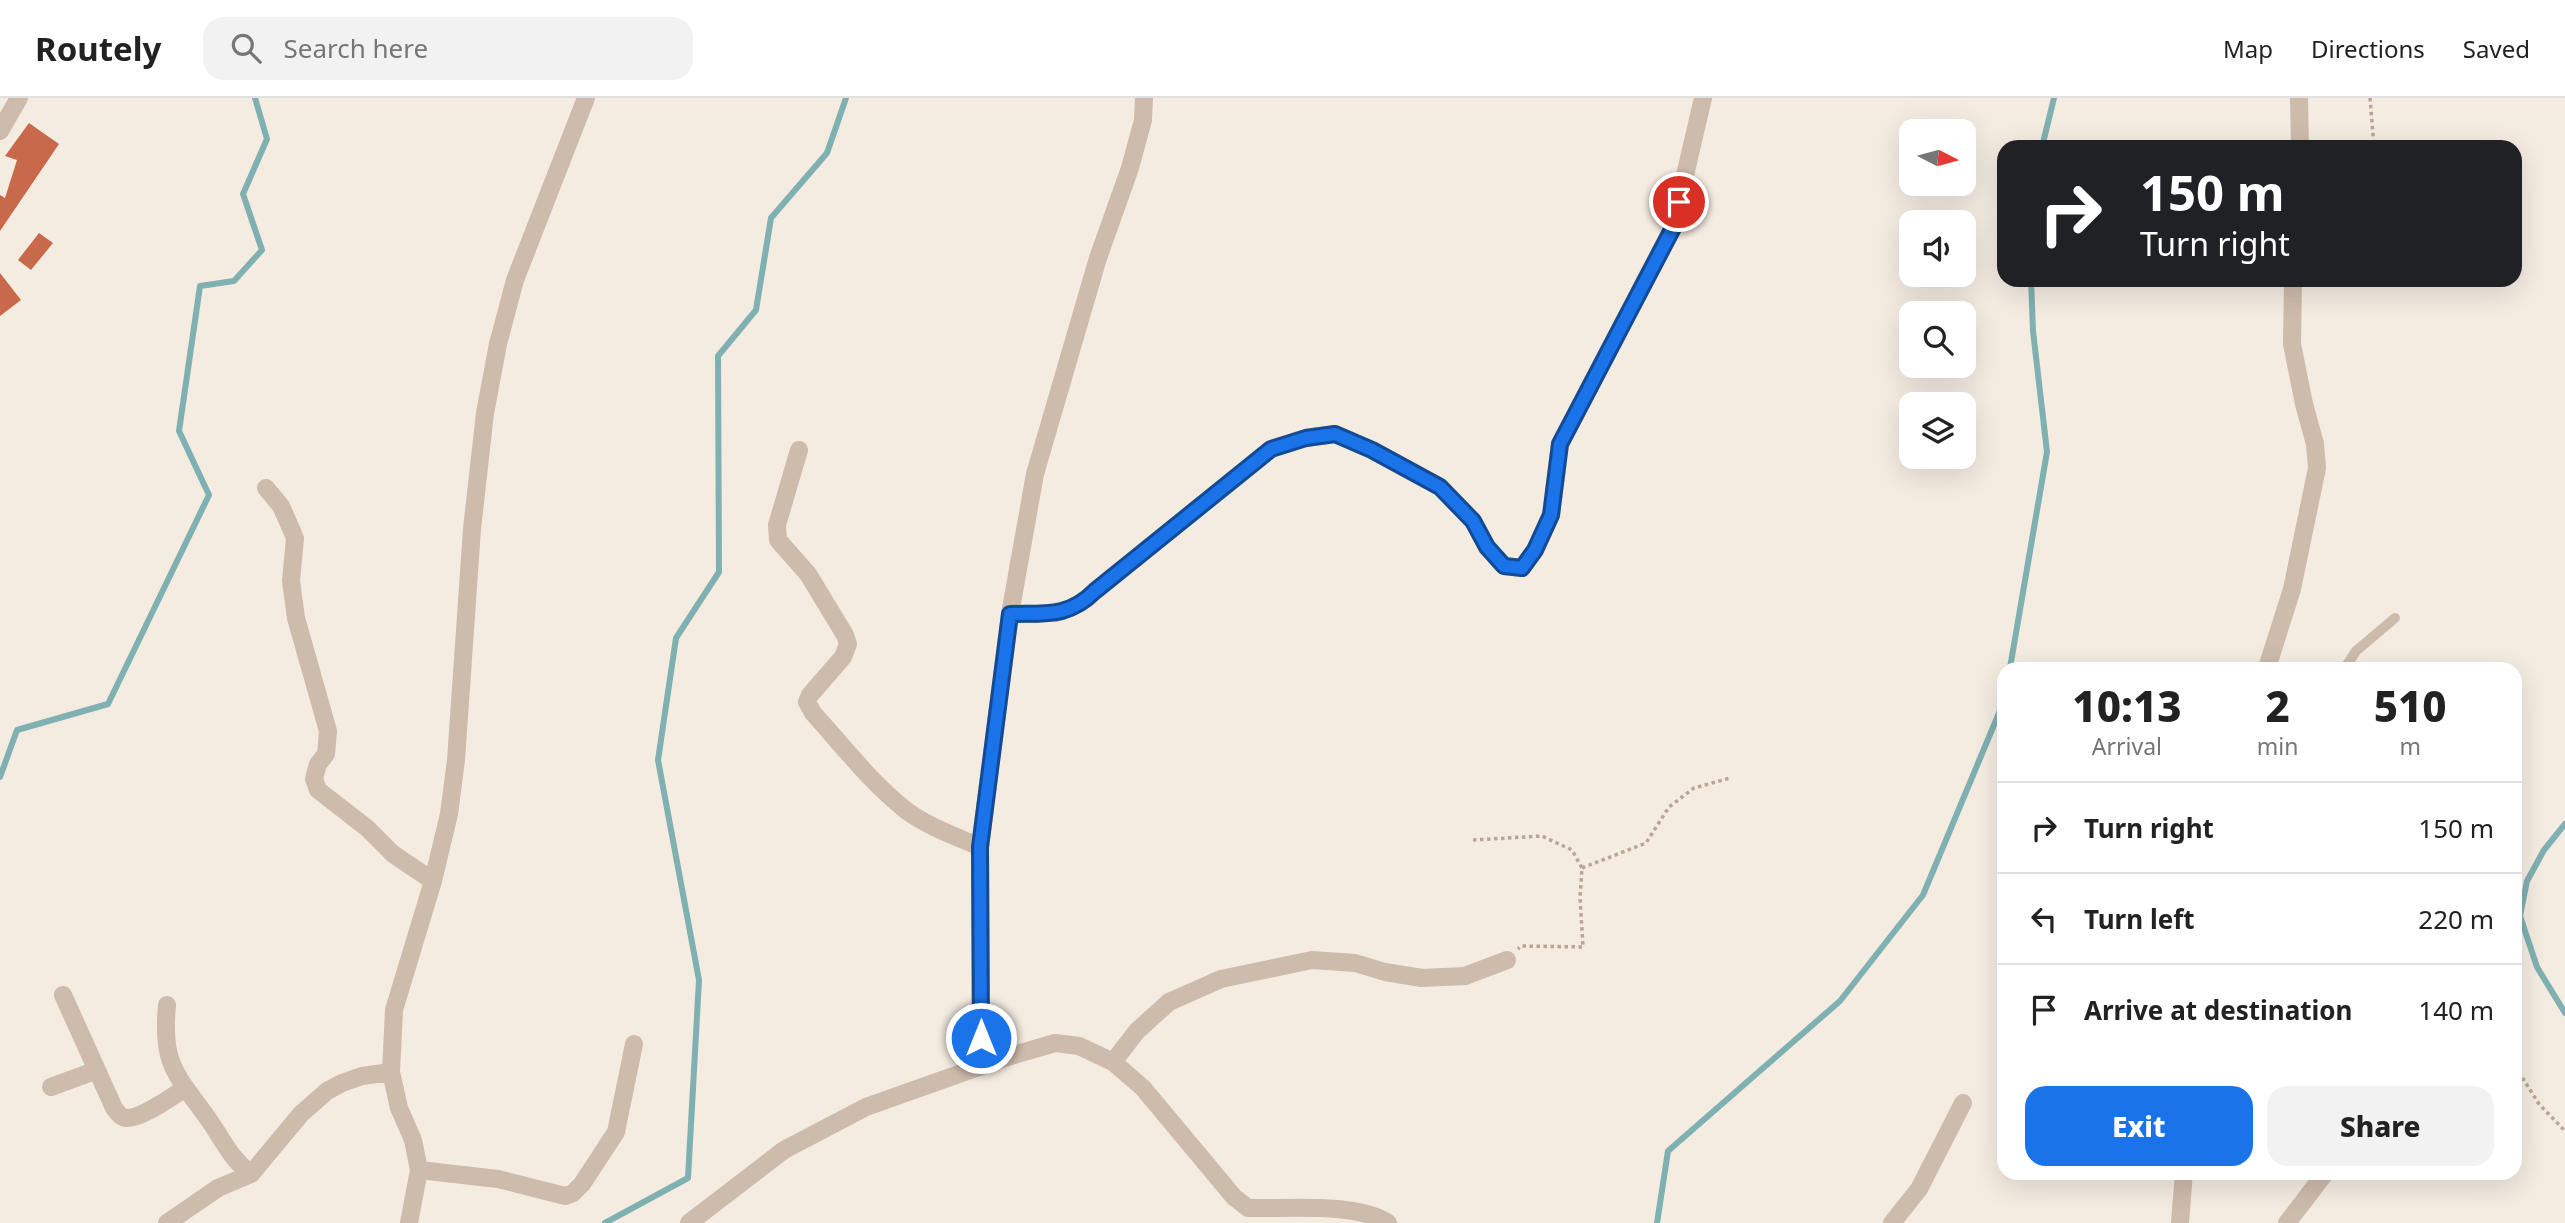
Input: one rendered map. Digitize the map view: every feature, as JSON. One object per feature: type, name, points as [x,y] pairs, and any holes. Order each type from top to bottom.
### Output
[{"type":"street","points":[[0,131],[19,98]]},
{"type":"street","points":[[410,1223],[419,1170],[413,1140],[399,1108],[391,1072],[394,1010],[433,881],[449,814],[456,760],[471,529],[485,413],[514,280],[586,98]]},
{"type":"street","points":[[981,1066],[980,847],[1010,614],[1035,474],[1098,258],[1130,168],[1143,120],[1144,98]]},
{"type":"street","points":[[1010,614],[1063,613],[1081,605],[1271,449],[1306,438],[1335,434],[1372,450],[1440,487],[1473,521],[1487,547],[1504,566],[1522,568],[1535,550],[1551,515],[1560,444],[1673,228],[1703,98]]},
{"type":"street","points":[[2299,98],[2300,140]]},
{"type":"street","points":[[2269,662],[2292,589],[2317,468],[2315,444],[2292,344],[2293,287]]},
{"type":"street","points":[[799,450],[777,525],[778,540],[808,574],[848,644],[843,657],[823,678],[807,702],[813,713],[870,776],[907,811],[938,829],[980,847]]},
{"type":"street","points":[[266,488],[281,506],[295,538],[291,581],[296,618],[328,731],[326,754],[317,764],[314,779],[318,790],[367,828],[393,854],[433,881]]},
{"type":"street","points":[[1113,1062],[1137,1031],[1169,1002],[1221,979],[1312,960],[1355,963],[1385,972],[1422,978],[1465,976],[1507,960]]},
{"type":"street","points":[[63,995],[114,1108],[121,1117],[140,1115],[184,1089]]},
{"type":"street","points":[[167,1005],[164,1034],[173,1067],[184,1089],[210,1122],[236,1164],[251,1174]]},
{"type":"street","points":[[689,1223],[784,1150],[866,1107],[1055,1043],[1079,1046],[1113,1062],[1143,1088],[1234,1197],[1248,1208],[1358,1210],[1388,1223]]},
{"type":"street","points":[[419,1170],[498,1179],[565,1196],[573,1194],[616,1132],[634,1044]]},
{"type":"street","points":[[51,1087],[97,1069]]},
{"type":"street","points":[[167,1223],[218,1188],[251,1174],[301,1114],[327,1091],[362,1076],[391,1072]]},
{"type":"street","points":[[1892,1223],[1919,1189],[1964,1103]]},
{"type":"street","points":[[2180,1223],[2183,1180]]},
{"type":"street","points":[[2287,1223],[2320,1180]]},
{"type":"lane","points":[[2348,662],[2356,651],[2395,618]]},
{"type":"path","points":[[2370,98],[2373,140]]},
{"type":"path","points":[[1582,868],[1646,843],[1669,807],[1694,788],[1730,778]]},
{"type":"path","points":[[1473,840],[1542,836],[1572,849],[1582,868],[1580,897],[1583,947],[1521,946],[1507,960]]},
{"type":"path","points":[[2522,1077],[2539,1104],[2565,1131]]},
{"type":"building","points":[[29,123],[59,144],[0,231],[0,195],[5,198],[17,160],[5,156]]},
{"type":"building","points":[[39,233],[53,243],[31,270],[18,260]]},
{"type":"building","points":[[0,273],[21,300],[0,316]]},
{"type":"waterway","points":[[0,777],[17,730],[108,704],[209,495],[179,431],[200,286],[234,281],[262,250],[243,194],[267,139],[255,98]]},
{"type":"waterway","points":[[605,1223],[688,1178],[699,980],[658,760],[676,638],[719,572],[718,356],[756,310],[771,218],[827,153],[846,98]]},
{"type":"waterway","points":[[2044,140],[2054,98]]},
{"type":"waterway","points":[[2011,662],[2047,452],[2033,331],[2031,287]]},
{"type":"waterway","points":[[1657,1223],[1668,1151],[1840,1001],[1923,895],[1997,718]]},
{"type":"waterway","points":[[2522,906],[2527,881],[2544,850],[2565,824]]},
{"type":"waterway","points":[[2522,922],[2537,967],[2565,1013]]},
{"type":"route","points":[[981,1038],[980,847],[1010,614],[1063,613],[1081,605],[1271,449],[1306,438],[1335,434],[1372,450],[1440,487],[1473,521],[1487,547],[1504,566],[1522,568],[1535,550],[1551,515],[1560,444],[1673,228],[1679,202]]}]
